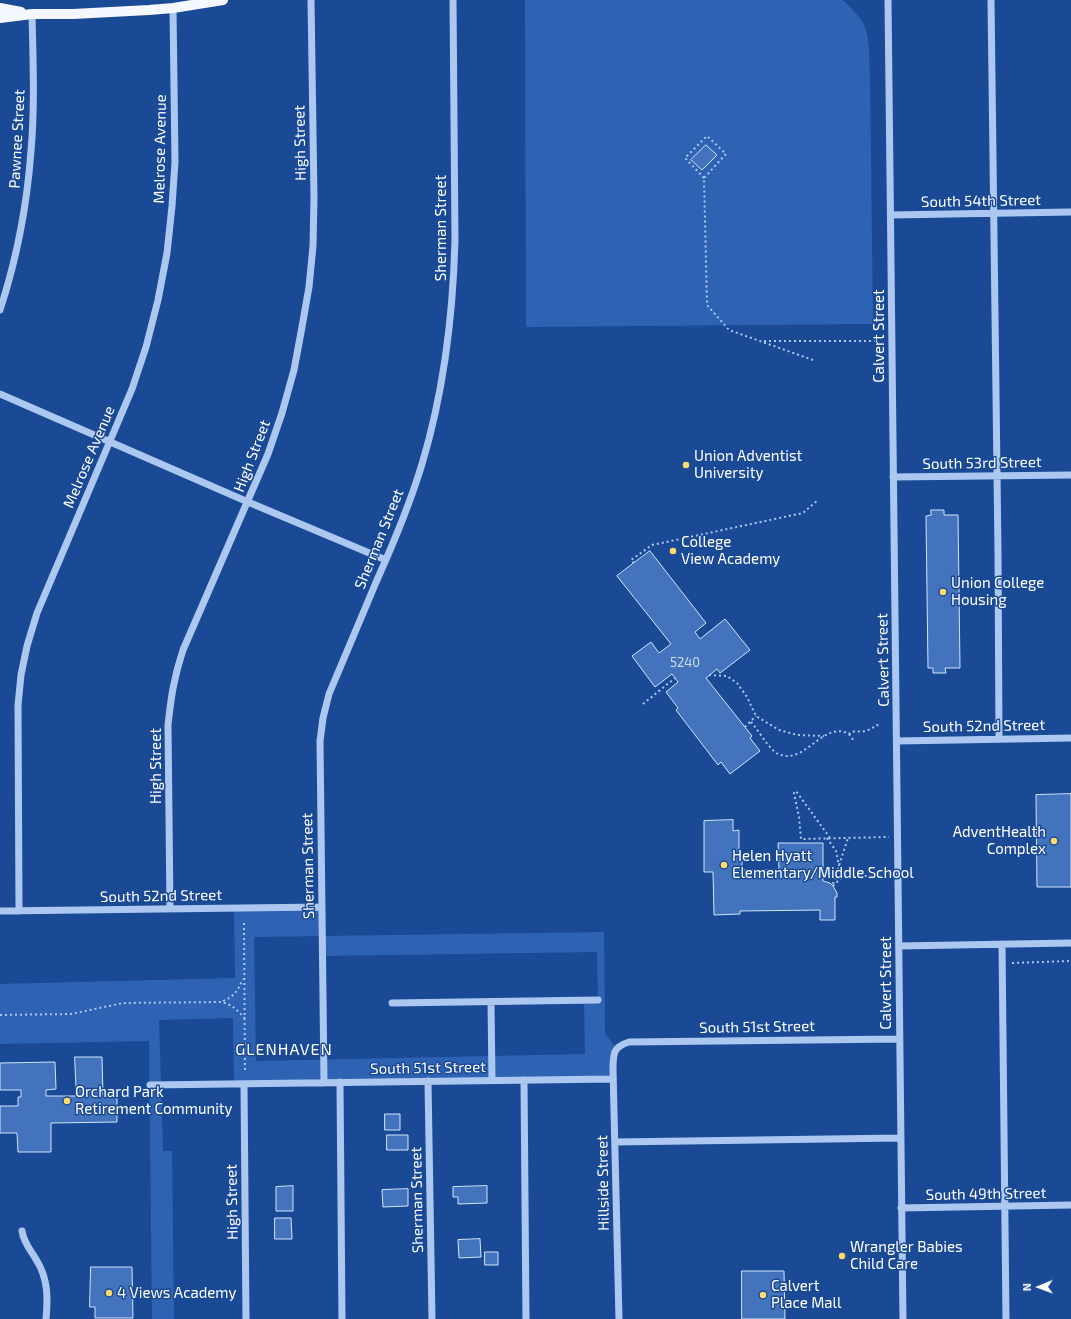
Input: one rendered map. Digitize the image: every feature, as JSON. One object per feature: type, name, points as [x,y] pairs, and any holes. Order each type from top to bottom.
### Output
[{"type":"main road","points":[[0,18],[32,14],[73,14],[173,8],[223,0]]},
{"type":"main road","points":[[0,8],[32,14]]},
{"type":"street","name":"High Street","points":[[170,909],[168,725],[171,696],[176,671],[183,650],[268,454],[282,413],[294,370],[309,287],[313,246],[314,198],[311,0]]},
{"type":"street","name":"Sherman Street","points":[[324,1083],[320,741],[323,718],[329,694],[407,508],[424,457],[442,382],[451,325],[454,278],[453,0]]},
{"type":"street","name":"Calvert Street","points":[[888,0],[903,1319]]},
{"type":"street","points":[[991,0],[999,739]]},
{"type":"street","name":"Melrose Avenue","points":[[19,911],[18,705],[21,675],[27,646],[37,613],[132,389],[146,347],[158,300],[167,254],[175,162],[173,8]]},
{"type":"street","name":"Pawnee Street","points":[[0,310],[7,289],[19,240],[28,186],[33,111],[32,14]]},
{"type":"street","name":"South 54th Street","points":[[891,215],[1071,212]]},
{"type":"street","points":[[0,394],[248,502],[386,560]]},
{"type":"street","name":"South 53rd Street","points":[[893,477],[1071,475]]},
{"type":"street","name":"South 52nd Street","points":[[897,740],[1071,738]]},
{"type":"street","name":"South 52nd Street","points":[[0,911],[322,907]]},
{"type":"street","points":[[899,946],[1071,943]]},
{"type":"street","points":[[1002,944],[1006,1319]]},
{"type":"street","points":[[392,1003],[598,1000]]},
{"type":"street","points":[[491,1002],[492,1080]]},
{"type":"street","name":"South 51st Street","points":[[616,1048],[621,1044],[629,1042],[899,1038]]},
{"type":"street","name":"Hillside Street","points":[[616,1048],[613,1059],[613,1079],[619,1319]]},
{"type":"street","name":"South 51st Street","points":[[150,1085],[613,1079]]},
{"type":"street","points":[[524,1080],[526,1319]]},
{"type":"street","name":"Sherman Street","points":[[428,1081],[432,1319]]},
{"type":"street","points":[[340,1082],[342,1319]]},
{"type":"street","name":"High Street","points":[[244,1084],[246,1319]]},
{"type":"street","points":[[615,1142],[900,1138]]},
{"type":"street","name":"South 49th Street","points":[[901,1208],[1071,1205]]},
{"type":"street","points":[[22,1231],[23,1238],[28,1248],[37,1260],[44,1274],[48,1305],[46,1319]]},
{"type":"path","points":[[704,178],[726,154],[706,136],[685,158],[704,178],[707,305],[728,330],[813,360]]},
{"type":"path","points":[[760,341],[877,341]]},
{"type":"path","points":[[634,563],[631,560],[652,545],[803,513],[818,500]]},
{"type":"path","points":[[709,675],[727,676],[737,683],[756,716],[779,730],[797,735],[826,736]]},
{"type":"path","points":[[643,704],[675,678]]},
{"type":"path","points":[[745,727],[752,722],[756,716]]},
{"type":"path","points":[[752,722],[774,752],[782,756],[798,754],[826,736],[838,731],[844,731],[849,734],[854,741]]},
{"type":"path","points":[[849,734],[851,732],[867,731],[881,724]]},
{"type":"path","points":[[830,838],[796,791],[794,793],[799,817],[801,839],[898,837]]},
{"type":"path","points":[[827,838],[836,851],[839,867]]},
{"type":"path","points":[[848,838],[833,886],[840,879],[847,876],[882,876]]},
{"type":"path","points":[[244,923],[245,1072]]},
{"type":"path","points":[[1002,963],[1071,961]]},
{"type":"path","points":[[222,1002],[231,998],[238,990],[244,977]]},
{"type":"path","points":[[0,1015],[71,1014],[123,1003],[222,1002],[231,1005],[239,1011],[244,1019]]},
{"type":"shaded area","points":[[525,0],[842,0],[845,2],[862,21],[867,34],[869,49],[873,324],[526,327]]},
{"type":"shaded area","points":[[322,907],[323,936],[604,932],[605,1033],[616,1048],[613,1079],[234,1084],[233,1018],[159,1020],[163,1151],[172,1151],[174,1319],[152,1319],[149,1041],[0,1044],[0,984],[235,978],[234,908]],"holes":[[[322,936],[322,956],[597,952],[598,1000],[584,1001],[585,1054],[256,1061],[254,937]]]},
{"type":"building","points":[[706,145],[717,155],[702,170],[691,160]]},
{"type":"building","name":"Union College Housing","points":[[931,510],[944,510],[944,515],[958,515],[960,668],[945,668],[946,673],[933,673],[933,668],[928,668],[926,516],[931,515]]},
{"type":"building","name":"College View Academy","points":[[650,551],[706,623],[695,632],[700,639],[725,619],[750,650],[720,673],[717,669],[706,678],[752,736],[750,738],[760,751],[730,774],[721,762],[718,765],[676,710],[678,708],[666,692],[678,682],[672,674],[655,687],[632,656],[651,642],[659,653],[671,644],[617,576]]},
{"type":"building","name":"AdventHealth Complex","points":[[1071,794],[1071,887],[1037,887],[1036,795]]},
{"type":"building","name":"Helen Hyatt Elementary/Middle School","points":[[733,820],[733,831],[739,830],[739,859],[742,859],[742,870],[779,870],[778,843],[823,843],[823,881],[830,883],[837,893],[837,897],[835,897],[835,920],[820,920],[820,910],[740,911],[740,914],[714,915],[713,872],[704,872],[704,821]]},
{"type":"building","name":"Orchard Park Retirement Community","points":[[75,1057],[102,1057],[103,1095],[117,1095],[117,1122],[51,1123],[51,1152],[18,1152],[17,1133],[0,1133],[0,1106],[18,1106],[18,1097],[21,1097],[21,1090],[0,1090],[0,1063],[55,1062],[56,1089],[46,1090],[46,1096],[76,1096]]},
{"type":"building","points":[[385,1114],[400,1114],[400,1130],[385,1130]]},
{"type":"building","points":[[387,1135],[408,1135],[408,1150],[387,1150]]},
{"type":"building","points":[[293,1186],[293,1211],[276,1211],[276,1187]]},
{"type":"building","points":[[487,1186],[487,1203],[458,1204],[458,1197],[453,1197],[453,1187]]},
{"type":"building","points":[[408,1189],[408,1206],[383,1207],[382,1190]]},
{"type":"building","points":[[275,1218],[291,1218],[292,1239],[275,1239]]},
{"type":"building","points":[[480,1239],[481,1257],[459,1258],[458,1240]]},
{"type":"building","points":[[485,1252],[498,1252],[498,1265],[485,1265]]},
{"type":"building","points":[[91,1267],[132,1267],[133,1318],[95,1318],[95,1307],[90,1307]]},
{"type":"building","name":"Calvert Place Mall","points":[[742,1271],[784,1271],[785,1319],[742,1319]]},
{"type":"place","name":"Union Adventist University","points":[[686,465]]},
{"type":"place","name":"College View Academy","points":[[673,551]]},
{"type":"place","name":"Union College Housing","points":[[943,592]]},
{"type":"place","name":"AdventHealth Complex","points":[[1054,841]]},
{"type":"place","name":"Helen Hyatt Elementary/Middle School","points":[[724,865]]},
{"type":"place","name":"Orchard Park Retirement Community","points":[[67,1101]]},
{"type":"place","name":"Wrangler Babies Child Care","points":[[842,1256]]},
{"type":"place","name":"4 Views Academy","points":[[109,1293]]},
{"type":"place","name":"Calvert Place Mall","points":[[763,1295]]},
{"type":"district","name":"GLENHAVEN","points":[[284,1050]]}]
